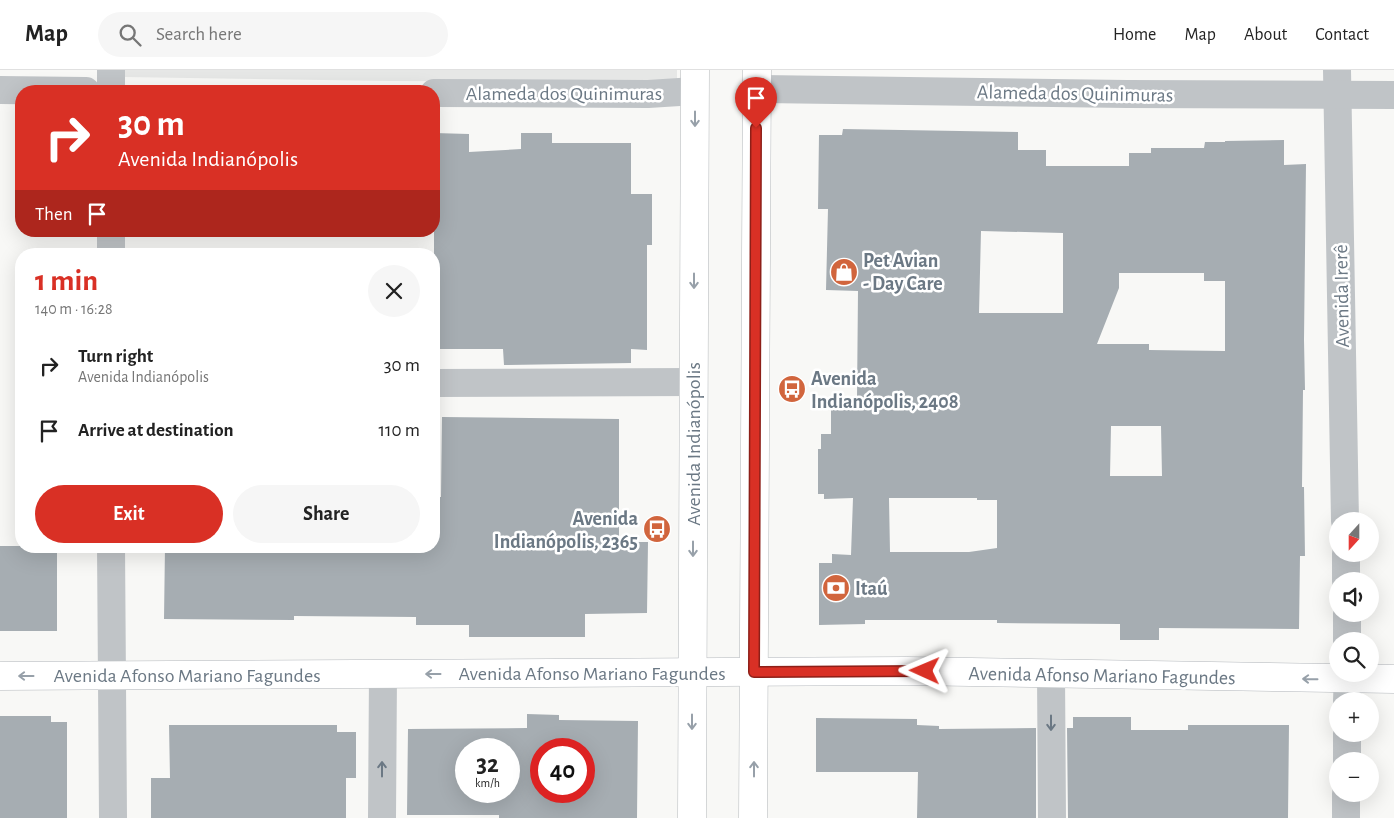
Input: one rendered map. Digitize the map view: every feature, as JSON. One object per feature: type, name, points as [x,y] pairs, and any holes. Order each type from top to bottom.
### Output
[{"type":"main road","points":[[753,818],[757,79]]},
{"type":"main road","name":"Avenida Indianópolis","points":[[692,818],[695,80]]},
{"type":"main road","name":"Avenida Afonso Mariano Fagundes","points":[[0,676],[112,677],[907,671],[1051,674],[1348,685],[1394,679]]},
{"type":"street","points":[[111,70],[111,85]]},
{"type":"street","name":"Alameda dos Quinimuras","points":[[757,79],[1126,94],[1337,82],[1394,95]]},
{"type":"street","name":"Alameda dos Quinimuras","points":[[440,93],[648,94],[695,80]]},
{"type":"street","name":"Avenida Irerê","points":[[1337,82],[1345,512]]},
{"type":"street","points":[[0,90],[15,90]]},
{"type":"street","points":[[440,383],[693,382]]},
{"type":"street","points":[[111,553],[113,818]]},
{"type":"street","points":[[382,818],[383,674]]},
{"type":"street","points":[[1051,674],[1052,818]]},
{"type":"street","points":[[1346,802],[1346,818]]},
{"type":"shaded area","points":[[122,70],[677,70],[677,82],[391,81],[122,77]]},
{"type":"building","points":[[843,129],[1018,132],[1018,150],[1046,150],[1046,166],[1129,166],[1129,153],[1151,153],[1151,148],[1204,148],[1205,142],[1284,140],[1284,165],[1306,164],[1305,390],[1303,390],[1302,487],[1304,487],[1305,556],[1300,556],[1299,629],[1159,628],[1159,640],[1120,640],[1120,624],[997,623],[997,620],[865,620],[865,624],[819,625],[819,563],[832,563],[832,554],[851,555],[853,498],[824,499],[824,494],[818,494],[818,449],[821,449],[821,434],[831,434],[831,398],[857,398],[858,291],[826,290],[828,209],[818,209],[819,135],[842,135]],"holes":[[[981,231],[1063,233],[1063,313],[979,313]],[[1119,273],[1204,273],[1204,281],[1225,281],[1225,351],[1149,350],[1149,344],[1097,344],[1119,288]],[[1111,426],[1161,426],[1162,476],[1110,476]],[[889,498],[977,498],[977,500],[997,500],[997,548],[969,552],[890,552]]]},
{"type":"building","points":[[440,133],[469,134],[469,152],[521,149],[521,133],[552,133],[552,143],[631,143],[631,194],[652,194],[652,245],[647,245],[647,350],[631,349],[631,363],[504,365],[503,349],[440,349],[440,248],[434,248],[434,237],[440,237]]},
{"type":"building","points":[[442,417],[619,419],[619,542],[648,542],[647,613],[585,614],[585,637],[469,637],[469,625],[416,625],[416,617],[294,616],[294,620],[164,619],[165,553],[440,553]]},
{"type":"building","points":[[0,546],[15,546],[15,553],[57,553],[57,631],[0,631]]},
{"type":"building","points":[[527,714],[559,715],[559,720],[638,721],[637,818],[499,818],[499,815],[407,815],[408,729],[527,728]]},
{"type":"building","points":[[0,716],[51,716],[51,722],[67,722],[67,818],[0,818]]},
{"type":"building","points":[[1073,717],[1131,717],[1131,730],[1188,730],[1188,725],[1289,725],[1288,818],[1068,818],[1067,728],[1073,728]]},
{"type":"building","points":[[816,718],[917,719],[917,725],[939,726],[939,729],[1036,728],[1036,818],[917,818],[918,772],[816,772]]},
{"type":"building","points":[[169,725],[337,725],[337,732],[356,732],[356,778],[346,778],[346,818],[151,818],[151,778],[170,778]]},
{"type":"place","name":"Pet Avian - Day Care","points":[[844,272]]},
{"type":"place","name":"Avenida Indianópolis, 2408","points":[[792,389]]},
{"type":"place","name":"Avenida Indianópolis, 2365","points":[[657,529]]},
{"type":"place","name":"Itaú","points":[[836,588]]},
{"type":"route","points":[[756,128],[754,672],[925,671]]}]
